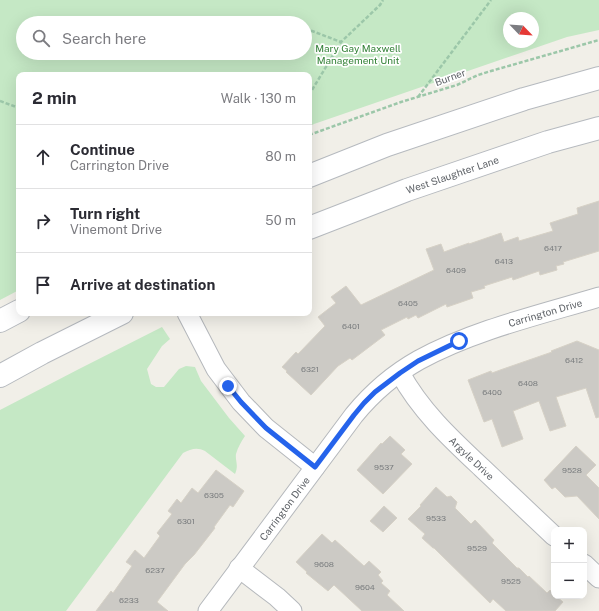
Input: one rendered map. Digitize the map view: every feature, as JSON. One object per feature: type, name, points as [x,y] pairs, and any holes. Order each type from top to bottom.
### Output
[{"type":"main road","points":[[312,175],[388,145],[524,99],[599,78]]},
{"type":"main road","name":"West Slaughter Lane","points":[[312,227],[415,188],[548,142],[599,128]]},
{"type":"main road","points":[[0,321],[16,313]]},
{"type":"main road","points":[[0,376],[116,316]]},
{"type":"street","name":"Carrington Drive","points":[[208,611],[315,467],[364,403],[375,392],[418,361],[459,341],[493,328],[599,297]]},
{"type":"street","points":[[189,316],[216,369],[241,402],[266,428],[315,467]]},
{"type":"street","name":"Argyle Drive","points":[[400,373],[422,406],[443,431],[551,533]]},
{"type":"street","points":[[587,567],[599,578]]},
{"type":"street","points":[[239,568],[277,597],[292,611]]},
{"type":"path","points":[[312,90],[342,42],[380,5],[383,0]]},
{"type":"path","points":[[417,97],[491,0]]},
{"type":"path","points":[[312,31],[342,42]]},
{"type":"path","name":"Burner","points":[[312,134],[417,97],[457,85],[491,71],[599,40]]},
{"type":"path","points":[[0,101],[16,107]]},
{"type":"green space","name":"Mary Gay Maxwell Management Unit","points":[[0,0],[599,0],[599,30],[567,37],[539,47],[539,12],[503,12],[503,48],[535,48],[312,125],[312,72],[16,72],[16,292],[0,300]]},
{"type":"green space","points":[[162,327],[170,339],[162,346],[147,369],[151,384],[156,387],[164,387],[179,369],[186,366],[195,367],[201,381],[229,418],[245,436],[236,454],[237,468],[235,474],[205,451],[194,449],[183,453],[66,611],[0,611],[0,410]]},
{"type":"building","points":[[599,201],[599,251],[563,262],[564,264],[556,266],[557,270],[540,275],[539,271],[513,280],[512,277],[484,286],[485,288],[471,292],[473,298],[447,307],[446,304],[418,318],[416,315],[408,319],[407,317],[381,330],[385,335],[352,360],[350,358],[338,366],[311,395],[282,367],[296,352],[298,354],[325,326],[318,317],[336,303],[331,297],[346,286],[361,305],[434,270],[426,249],[441,244],[444,252],[501,233],[504,242],[518,237],[519,241],[553,231],[550,223],[578,214],[577,208]]},
{"type":"building","points":[[577,341],[599,350],[599,417],[596,418],[586,388],[556,397],[566,426],[550,431],[539,401],[513,411],[523,439],[502,447],[492,419],[484,422],[468,380],[491,371],[492,373],[552,352],[551,351]]},
{"type":"building","points":[[390,436],[405,450],[401,454],[412,464],[383,494],[357,470],[381,443],[382,444]]},
{"type":"building","points":[[576,446],[596,465],[586,475],[599,488],[599,519],[577,496],[565,497],[555,487],[552,489],[544,480]]},
{"type":"building","points":[[216,470],[244,491],[233,507],[230,505],[214,527],[215,528],[185,564],[157,602],[168,611],[96,611],[111,591],[113,593],[132,566],[126,562],[135,550],[144,558],[160,536],[157,533],[172,514],[168,511],[177,499],[181,503],[192,488],[198,493]]},
{"type":"building","points":[[436,487],[447,497],[451,496],[457,502],[455,508],[471,524],[475,520],[494,540],[492,543],[517,568],[519,568],[528,577],[529,576],[547,593],[550,590],[551,599],[560,599],[563,602],[555,611],[506,611],[493,599],[490,603],[422,538],[425,534],[408,519],[421,506],[420,505]]},
{"type":"building","points":[[384,506],[397,518],[383,532],[370,521]]},
{"type":"building","points":[[322,534],[332,543],[335,540],[364,566],[369,561],[381,572],[378,575],[383,581],[381,583],[390,591],[387,595],[404,611],[362,611],[334,585],[328,591],[306,573],[307,572],[296,562]]},
{"type":"route","points":[[228,386],[258,421],[315,467],[354,415],[375,392],[418,361],[459,341]]}]
